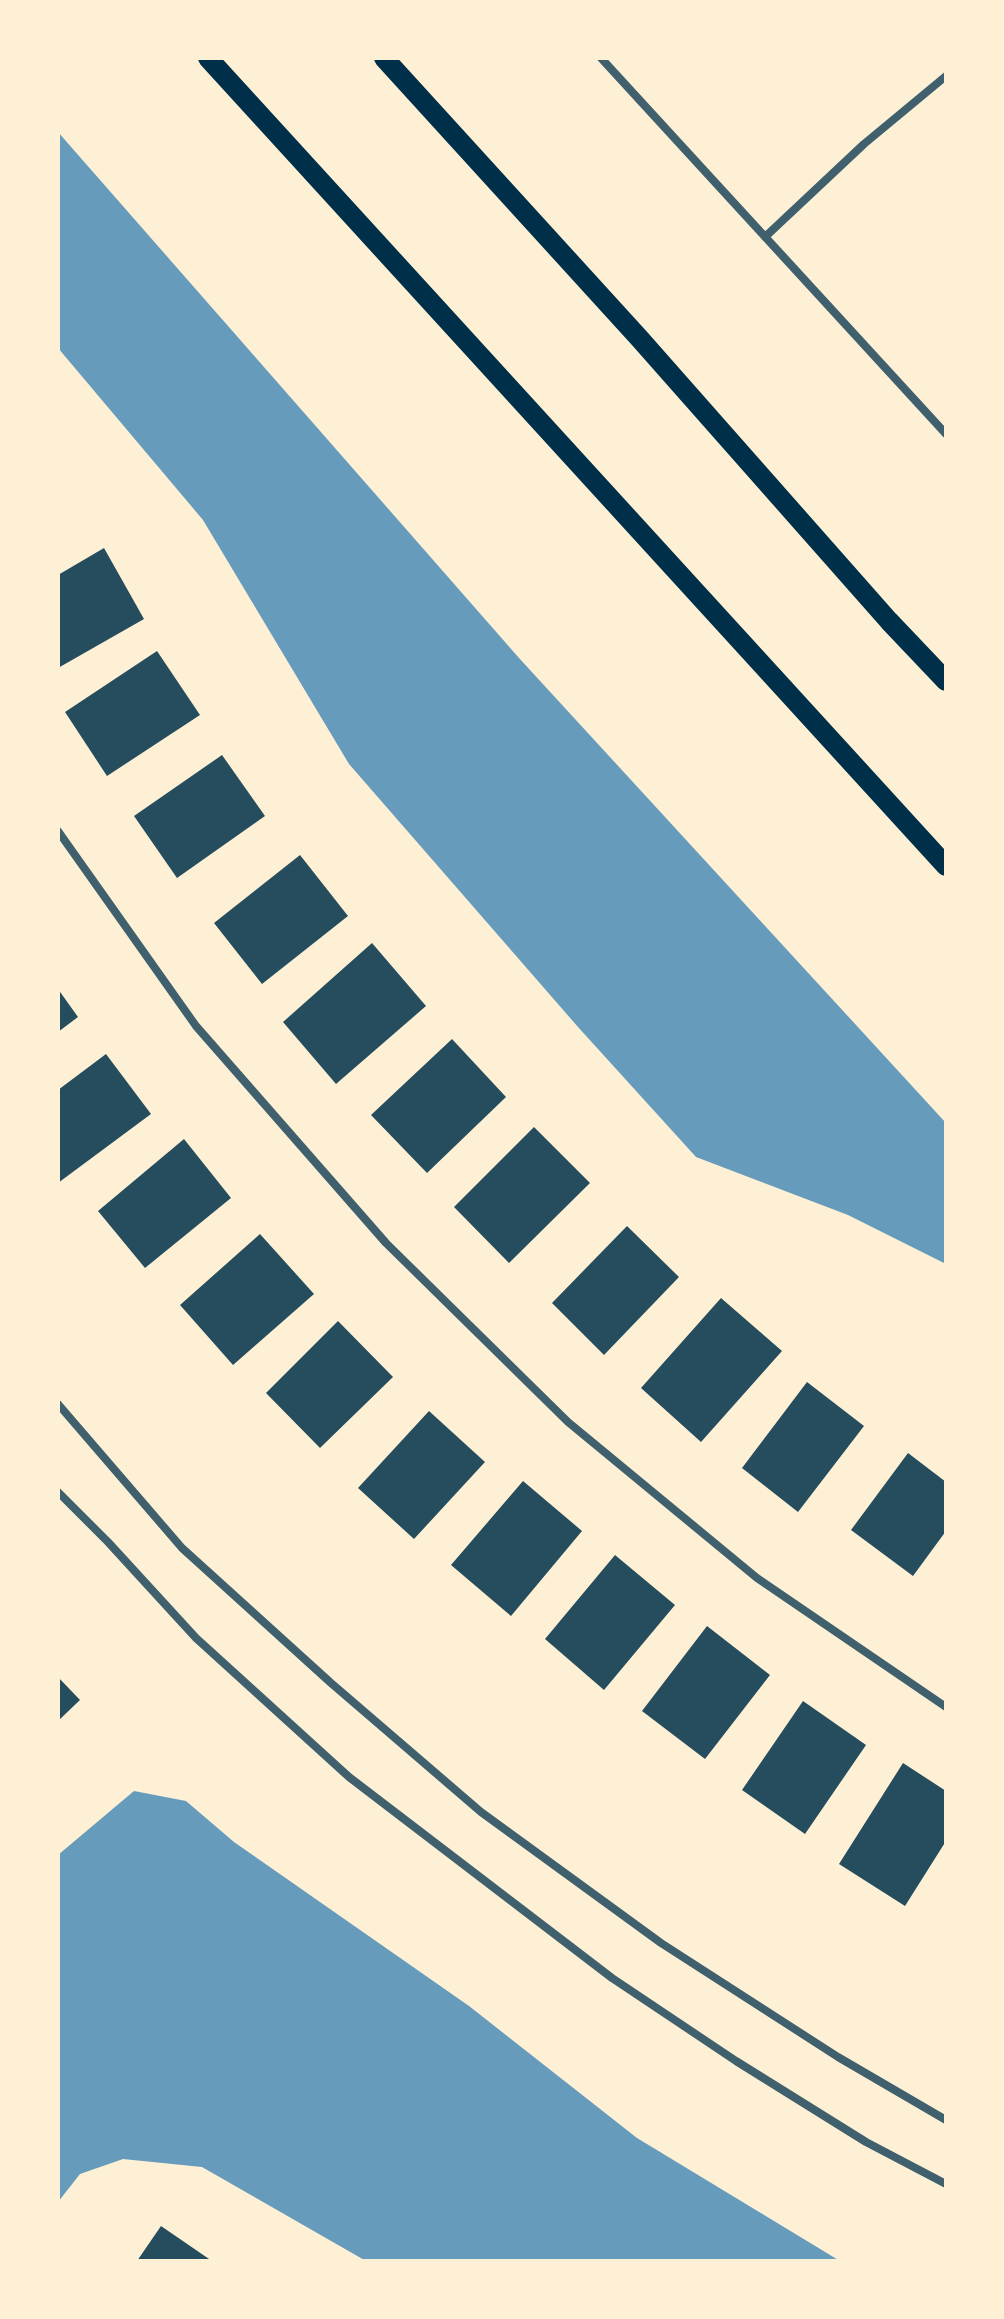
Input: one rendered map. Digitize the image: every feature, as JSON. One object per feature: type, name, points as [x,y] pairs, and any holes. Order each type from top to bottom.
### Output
[{"type":"main road","points":[[208,58],[946,866]]},
{"type":"main road","points":[[384,58],[946,681]]},
{"type":"street","points":[[601,58],[946,434]]},
{"type":"street","points":[[765,237],[864,144],[946,76]]},
{"type":"street","points":[[58,831],[196,1026],[386,1243],[568,1422],[757,1578],[946,1707]]},
{"type":"street","points":[[58,1404],[182,1548],[331,1683],[481,1812],[661,1943],[838,2057],[946,2120]]},
{"type":"street","points":[[58,1492],[196,1638],[349,1777],[612,1978],[736,2061],[866,2142],[946,2184]]},
{"type":"water","points":[[58,132],[519,658],[946,1123],[946,1264],[848,1215],[696,1157],[578,1027],[349,764],[203,520],[58,348]]},
{"type":"water","points":[[134,1791],[186,1801],[234,1842],[469,2006],[637,2138],[840,2261],[366,2261],[202,2167],[123,2159],[80,2174],[58,2202],[58,1855]]},
{"type":"building","points":[[104,548],[144,619],[58,668],[58,575]]},
{"type":"building","points":[[157,651],[200,715],[107,776],[65,712]]},
{"type":"building","points":[[222,755],[265,816],[177,878],[134,816]]},
{"type":"building","points":[[300,855],[348,916],[262,984],[214,923]]},
{"type":"building","points":[[372,943],[426,1006],[336,1084],[283,1022]]},
{"type":"building","points":[[58,989],[78,1017],[58,1032]]},
{"type":"building","points":[[452,1039],[506,1097],[427,1173],[371,1115]]},
{"type":"building","points":[[106,1054],[151,1114],[58,1183],[58,1090]]},
{"type":"building","points":[[534,1127],[590,1183],[509,1263],[454,1207]]},
{"type":"building","points":[[184,1139],[231,1198],[145,1268],[98,1211]]},
{"type":"building","points":[[627,1226],[679,1277],[604,1355],[552,1303]]},
{"type":"building","points":[[260,1234],[314,1294],[233,1365],[180,1305]]},
{"type":"building","points":[[721,1298],[782,1351],[701,1442],[641,1388]]},
{"type":"building","points":[[338,1321],[393,1377],[320,1448],[266,1393]]},
{"type":"building","points":[[807,1382],[864,1426],[798,1512],[742,1468]]},
{"type":"building","points":[[429,1411],[485,1462],[414,1539],[358,1488]]},
{"type":"building","points":[[908,1453],[946,1482],[946,1531],[913,1576],[851,1530]]},
{"type":"building","points":[[523,1481],[582,1531],[511,1616],[451,1565]]},
{"type":"building","points":[[615,1555],[675,1605],[604,1690],[545,1639]]},
{"type":"building","points":[[707,1626],[770,1675],[705,1759],[642,1711]]},
{"type":"building","points":[[58,1677],[80,1700],[58,1721]]},
{"type":"building","points":[[803,1701],[866,1745],[805,1834],[742,1790]]},
{"type":"building","points":[[903,1763],[946,1791],[946,1841],[905,1906],[839,1864]]},
{"type":"building","points":[[161,2226],[212,2261],[137,2261]]}]
